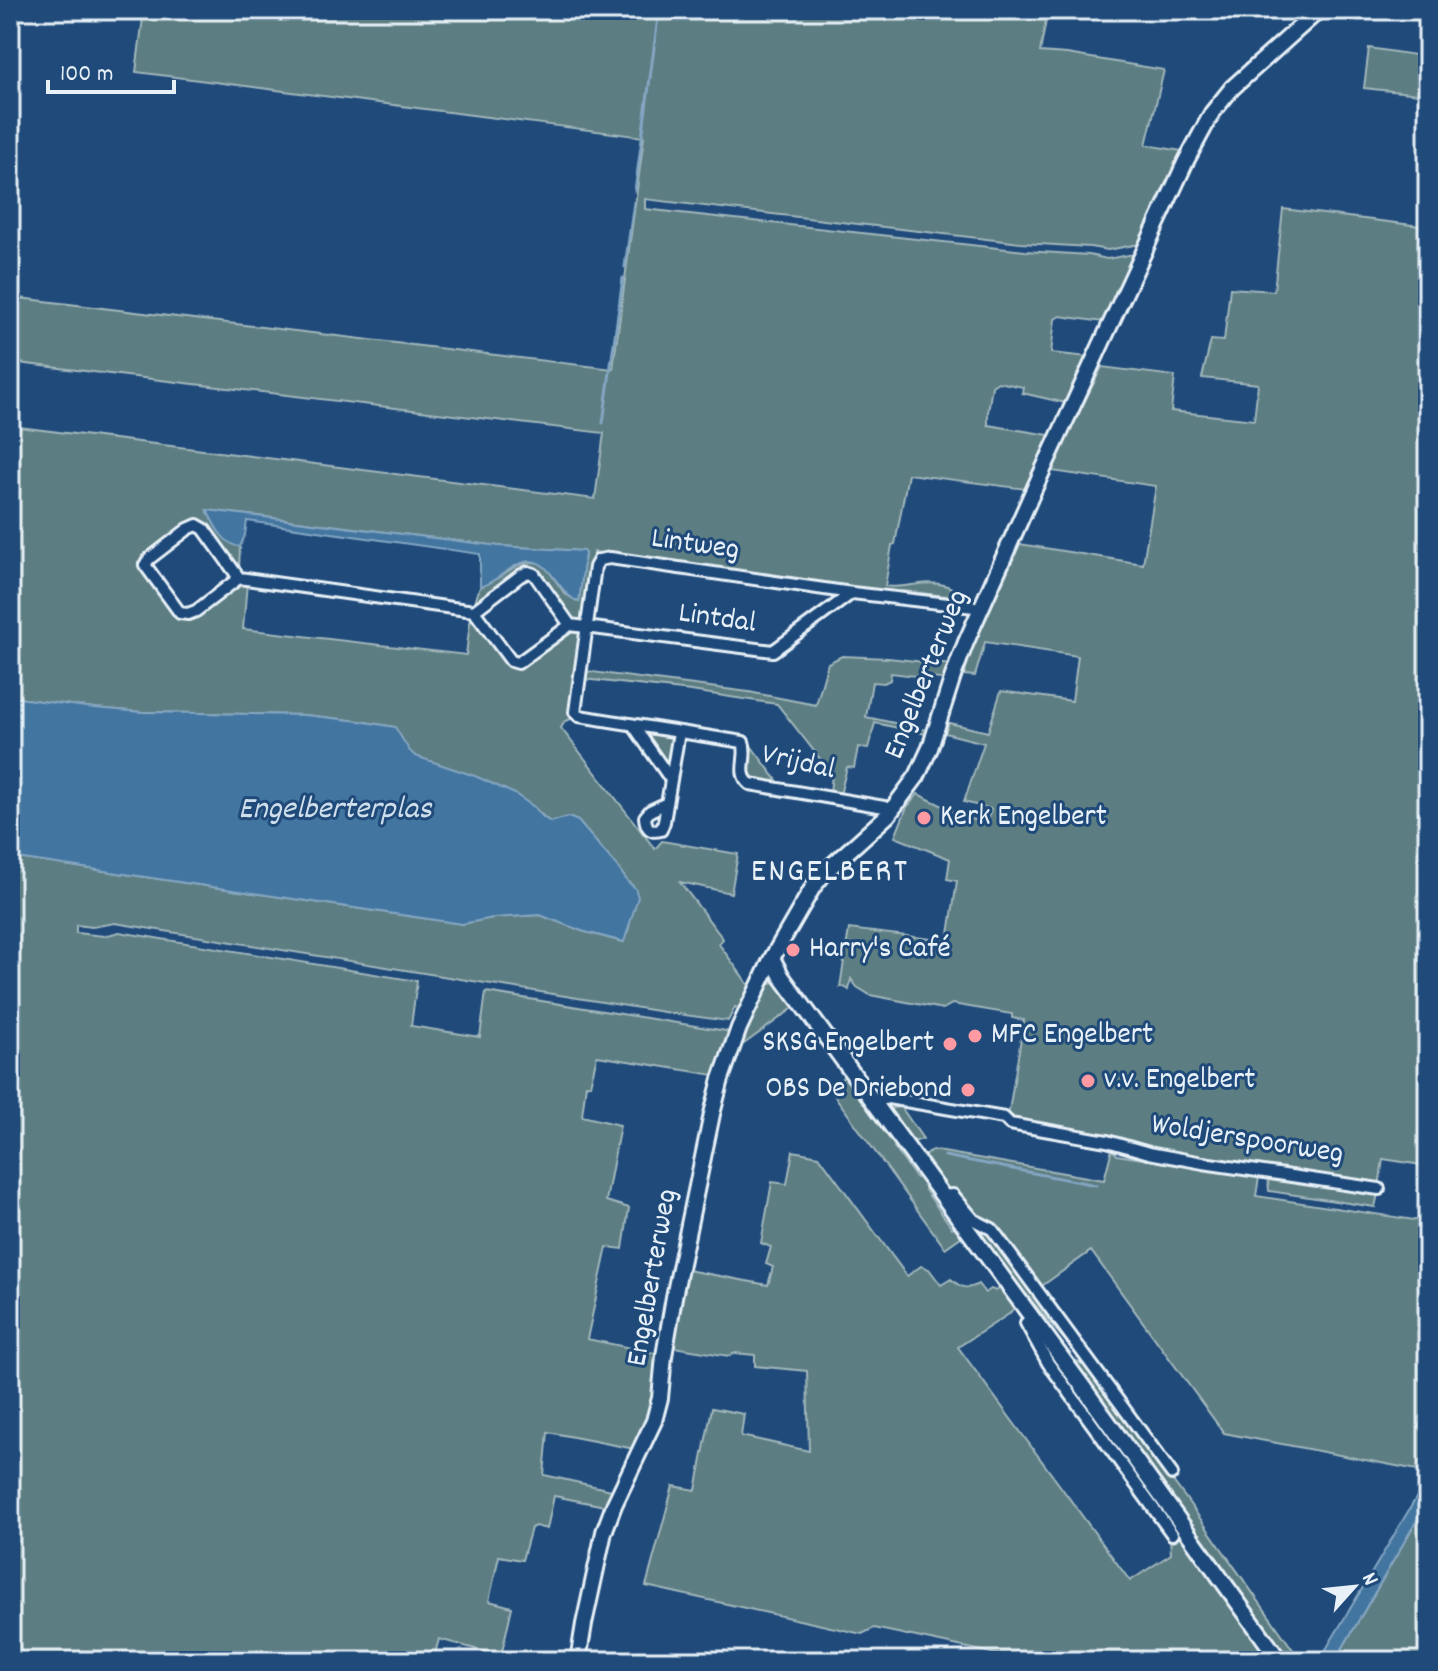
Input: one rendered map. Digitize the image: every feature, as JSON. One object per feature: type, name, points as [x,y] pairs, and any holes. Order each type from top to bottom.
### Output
[{"type":"street","name":"Engelberterweg","points":[[578,1661],[604,1532],[654,1421],[660,1398],[674,1297],[706,1140],[721,1079],[739,1028],[772,958],[813,887],[891,811],[917,776],[930,748],[966,642],[1124,294],[1212,113],[1232,88],[1319,10]]},
{"type":"street","points":[[239,578],[204,529],[197,525],[145,565],[180,613],[188,614],[239,578],[474,611],[528,572],[534,574],[570,625],[518,663],[511,661],[474,611]]},
{"type":"street","name":"Lintweg","points":[[587,626],[595,567],[599,560],[610,558],[852,593]]},
{"type":"street","points":[[852,593],[983,608]]},
{"type":"street","name":"Lintdal","points":[[570,625],[773,651],[852,593]]},
{"type":"street","name":"Vrijdal","points":[[587,626],[575,712],[579,716],[743,742],[746,749],[742,773],[750,784],[884,807],[891,811]]},
{"type":"street","points":[[633,725],[671,780]]},
{"type":"street","points":[[667,803],[679,732]]},
{"type":"street","points":[[772,958],[782,977],[1280,1661]]},
{"type":"street","points":[[763,976],[782,977]]},
{"type":"street","name":"Woldjerspoorweg","points":[[874,1102],[888,1098],[951,1107],[1004,1118],[1010,1124],[1107,1141],[1149,1153],[1379,1189]]},
{"type":"street","points":[[943,1196],[953,1195],[974,1220],[992,1229],[1172,1474]]},
{"type":"street","points":[[1032,1318],[1026,1323],[1048,1363],[1172,1534]]},
{"type":"green space","points":[[144,10],[1048,10],[1040,52],[1164,70],[1146,145],[1182,151],[1139,244],[1108,250],[1021,243],[645,199],[645,209],[1107,259],[1134,254],[1103,322],[1060,316],[1055,319],[1051,353],[1089,357],[1066,403],[1022,393],[1023,387],[998,382],[992,386],[988,425],[1049,435],[1026,489],[908,474],[885,586],[937,583],[974,599],[903,591],[841,589],[675,561],[594,552],[585,618],[580,622],[574,621],[536,572],[473,607],[480,587],[518,565],[534,562],[544,564],[565,594],[579,602],[583,551],[499,546],[208,510],[240,546],[239,570],[192,524],[140,563],[183,619],[192,619],[241,582],[247,583],[243,629],[466,655],[471,614],[520,666],[568,633],[579,632],[584,635],[572,712],[574,718],[565,721],[561,728],[655,849],[662,841],[738,854],[731,893],[680,882],[723,939],[719,944],[750,987],[728,1021],[115,923],[92,927],[76,925],[76,933],[104,936],[119,932],[417,981],[411,1026],[480,1037],[486,992],[729,1033],[714,1075],[597,1056],[590,1085],[586,1084],[582,1116],[620,1125],[606,1201],[629,1208],[623,1249],[607,1247],[587,1339],[660,1354],[651,1403],[635,1449],[548,1432],[544,1475],[616,1491],[610,1507],[554,1496],[547,1529],[531,1528],[522,1560],[499,1556],[489,1601],[512,1607],[501,1656],[439,1639],[433,1661],[10,1661],[10,857],[462,924],[493,918],[540,915],[623,942],[629,928],[633,886],[578,821],[568,817],[551,822],[532,806],[504,790],[415,756],[394,727],[305,715],[142,712],[10,697],[10,426],[595,499],[604,433],[10,362],[10,297],[613,369],[644,137],[136,72]]},
{"type":"green space","points":[[1369,48],[1428,57],[1428,95],[1364,88]]},
{"type":"green space","points":[[1283,209],[1428,227],[1428,1166],[1383,1159],[1379,1187],[1159,1152],[1008,1117],[1024,1020],[1012,1018],[1012,1014],[952,1004],[943,1009],[870,995],[851,979],[849,990],[840,987],[849,929],[948,941],[957,881],[947,879],[950,859],[895,837],[907,807],[918,794],[970,819],[987,822],[991,809],[964,802],[984,743],[945,733],[949,723],[988,732],[1001,691],[1072,701],[1078,656],[985,642],[975,676],[964,675],[972,649],[1020,544],[1143,564],[1156,486],[1052,471],[1102,367],[1175,376],[1171,411],[1254,420],[1258,384],[1202,378],[1211,340],[1224,341],[1230,288],[1274,291]]},
{"type":"green space","points":[[842,656],[953,665],[948,680],[891,673],[890,680],[884,683],[872,682],[866,717],[932,731],[931,735],[875,723],[868,748],[858,747],[854,768],[847,767],[840,795],[830,793],[832,774],[777,704],[584,679],[585,671],[749,692],[816,705],[828,663]]},
{"type":"green space","points":[[641,730],[675,735],[668,768]]},
{"type":"green space","points":[[752,747],[782,787],[750,779],[748,770]]},
{"type":"green space","points":[[773,982],[780,984],[796,1006],[744,1044],[740,1043],[764,988]]},
{"type":"green space","points":[[849,1073],[852,1079],[848,1082],[883,1130],[887,1128],[898,1143],[894,1147],[916,1178],[920,1176],[928,1187],[925,1190],[952,1228],[958,1224],[965,1234],[945,1248],[829,1088]]},
{"type":"green space","points":[[901,1107],[923,1139],[909,1143],[884,1109]]},
{"type":"green space","points":[[1112,1149],[1117,1155],[1259,1177],[1256,1196],[1428,1222],[1428,1472],[1224,1433],[1091,1251],[1039,1288],[956,1194],[940,1186],[920,1159],[932,1150],[1104,1180]]},
{"type":"green space","points":[[793,1151],[819,1156],[907,1276],[921,1266],[929,1269],[941,1285],[951,1279],[964,1287],[978,1284],[985,1293],[1002,1286],[1012,1299],[1013,1309],[958,1347],[1130,1581],[1171,1554],[1170,1538],[1050,1361],[1032,1329],[1276,1661],[1021,1661],[874,1628],[862,1634],[646,1586],[673,1486],[696,1490],[712,1408],[744,1414],[741,1436],[809,1451],[807,1371],[755,1366],[755,1355],[734,1353],[729,1356],[673,1347],[687,1270],[768,1285],[773,1267],[766,1264],[771,1247],[761,1243],[772,1182],[787,1184]]},
{"type":"green space","points":[[1268,1178],[1378,1194],[1375,1207],[1269,1191]]},
{"type":"green space","points":[[972,1224],[988,1231],[1080,1354],[1076,1354],[1026,1294],[1012,1286]]},
{"type":"green space","points":[[1054,1339],[1073,1359],[1087,1365],[1301,1661],[1286,1661]]},
{"type":"green space","points":[[1424,1508],[1428,1508],[1428,1661],[1335,1661]]},
{"type":"water","points":[[207,510],[499,546],[583,551],[579,602],[541,564],[534,562],[519,564],[480,587],[480,554],[247,521],[240,547],[224,538]]},
{"type":"water","name":"Engelberterplas","points":[[10,697],[142,712],[305,715],[395,727],[415,756],[475,776],[515,794],[551,822],[568,817],[578,821],[635,888],[638,897],[624,942],[540,915],[493,918],[462,924],[10,857]]},
{"type":"water","points":[[1428,1478],[1428,1501],[1335,1661],[1319,1661]]},
{"type":"waterway","points":[[635,191],[659,10]]},
{"type":"waterway","points":[[625,267],[634,202]]},
{"type":"waterway","points":[[603,423],[623,278]]},
{"type":"waterway","points":[[945,1156],[1096,1185]]},
{"type":"place","name":"Kerk Engelbert","points":[[924,818]]},
{"type":"place","name":"Harry's Café","points":[[793,950]]},
{"type":"place","name":"MFC Engelbert","points":[[975,1036]]},
{"type":"place","name":"SKSG Engelbert","points":[[950,1044]]},
{"type":"place","name":"v.v. Engelbert","points":[[1088,1081]]},
{"type":"place","name":"OBS De Driebond","points":[[968,1090]]},
{"type":"district","name":"ENGELBERT","points":[[830,873]]}]
